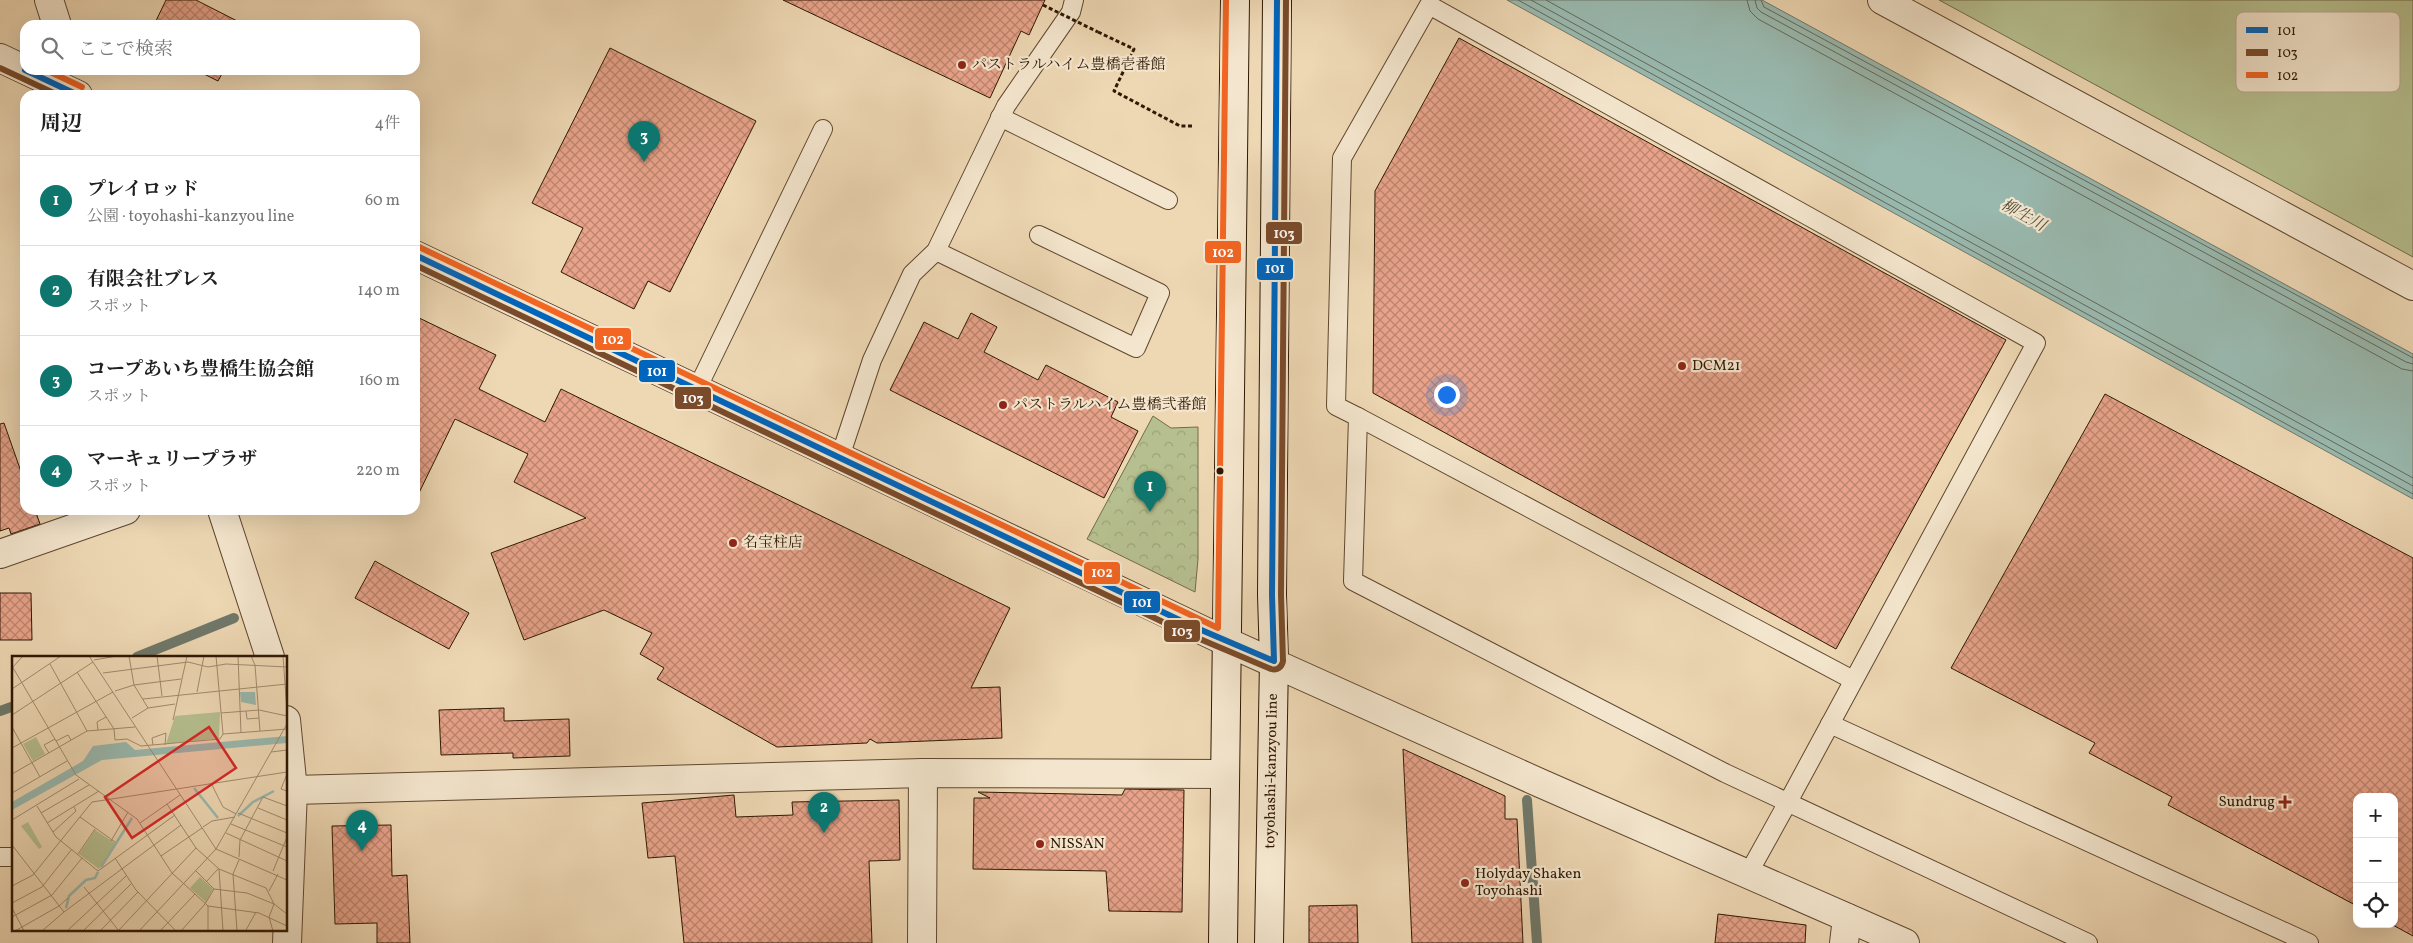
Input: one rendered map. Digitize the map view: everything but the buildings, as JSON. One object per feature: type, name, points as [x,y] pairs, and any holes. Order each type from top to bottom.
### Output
[{"type":"street","points":[[49,0],[55,20]]},
{"type":"street","points":[[1223,943],[1234,0]]},
{"type":"street","name":"toyohashi-kanzyou line","points":[[1269,943],[1274,661],[1272,595],[1277,0]]},
{"type":"street","points":[[1882,0],[2413,286]]},
{"type":"street","points":[[0,58],[20,66]]},
{"type":"street","points":[[41,75],[73,88]]},
{"type":"street","points":[[420,257],[1227,642],[1274,661],[1548,787],[1748,874],[1846,930],[1905,943]]},
{"type":"street","points":[[0,554],[112,515]]},
{"type":"street","points":[[224,515],[270,656]]},
{"type":"street","points":[[288,740],[293,790],[288,900]]},
{"type":"street","points":[[293,790],[924,773],[1226,774]]},
{"type":"street","points":[[922,943],[924,773]]},
{"type":"street","points":[[287,930],[287,943]]},
{"type":"lane","points":[[840,457],[872,360],[912,274],[936,251],[1000,117],[1071,12],[1074,0]]},
{"type":"lane","points":[[1748,874],[2036,343],[1430,5],[1342,158],[1336,406],[1853,680]]},
{"type":"lane","points":[[1000,117],[1168,200]]},
{"type":"lane","points":[[697,389],[823,129]]},
{"type":"lane","points":[[936,251],[1136,348],[1160,294],[1039,236]]},
{"type":"lane","points":[[1358,417],[1353,581],[1725,773],[2088,943]]},
{"type":"lane","points":[[1830,724],[2309,943]]},
{"type":"path","points":[[1043,5],[1134,48],[1114,91],[1180,126],[1194,126]]},
{"type":"green space","points":[[1939,0],[2413,0],[2413,257]]},
{"type":"green space","points":[[1153,416],[1171,428],[1198,427],[1198,559],[1195,592],[1087,539]]},
{"type":"water","name":"柳生川","points":[[1507,0],[1762,0],[2413,354],[2413,499]]},
{"type":"waterway","points":[[139,656],[234,618]]},
{"type":"waterway","points":[[0,711],[12,707]]},
{"type":"waterway","points":[[1527,800],[1537,943]]},
{"type":"transit line","name":"102","points":[[420,247],[1218,628],[1226,0]]},
{"type":"transit line","name":"101","points":[[420,257],[1192,626],[1274,661],[1272,595],[1277,0]]},
{"type":"transit line","name":"103","points":[[420,267],[1188,634],[1271,669],[1277,669],[1282,665],[1283,661],[1281,595],[1286,0]]},
{"type":"transit line","name":"103","points":[[0,68],[47,90]]},
{"type":"transit line","name":"101","points":[[36,75],[67,90]]},
{"type":"transit line","name":"102","points":[[57,75],[82,87]]},
{"type":"place","name":"パストラルハイム豊橋壱番館","points":[[962,65]]},
{"type":"place","name":"コープあいち豊橋生協会館","points":[[644,162]]},
{"type":"place","name":"DCM21","points":[[1682,366]]},
{"type":"place","name":"パストラルハイム豊橋弐番館","points":[[1003,405]]},
{"type":"place","name":"プレイロッド","points":[[1150,512]]},
{"type":"place","name":"名宝柱店","points":[[733,543]]},
{"type":"place","name":"Sundrug","points":[[2285,802]]},
{"type":"place","name":"有限会社ブレス","points":[[824,833]]},
{"type":"place","name":"NISSAN","points":[[1040,844]]},
{"type":"place","name":"マーキュリープラザ","points":[[362,851]]},
{"type":"place","name":"Holyday Shaken Toyohashi","points":[[1465,883]]}]
